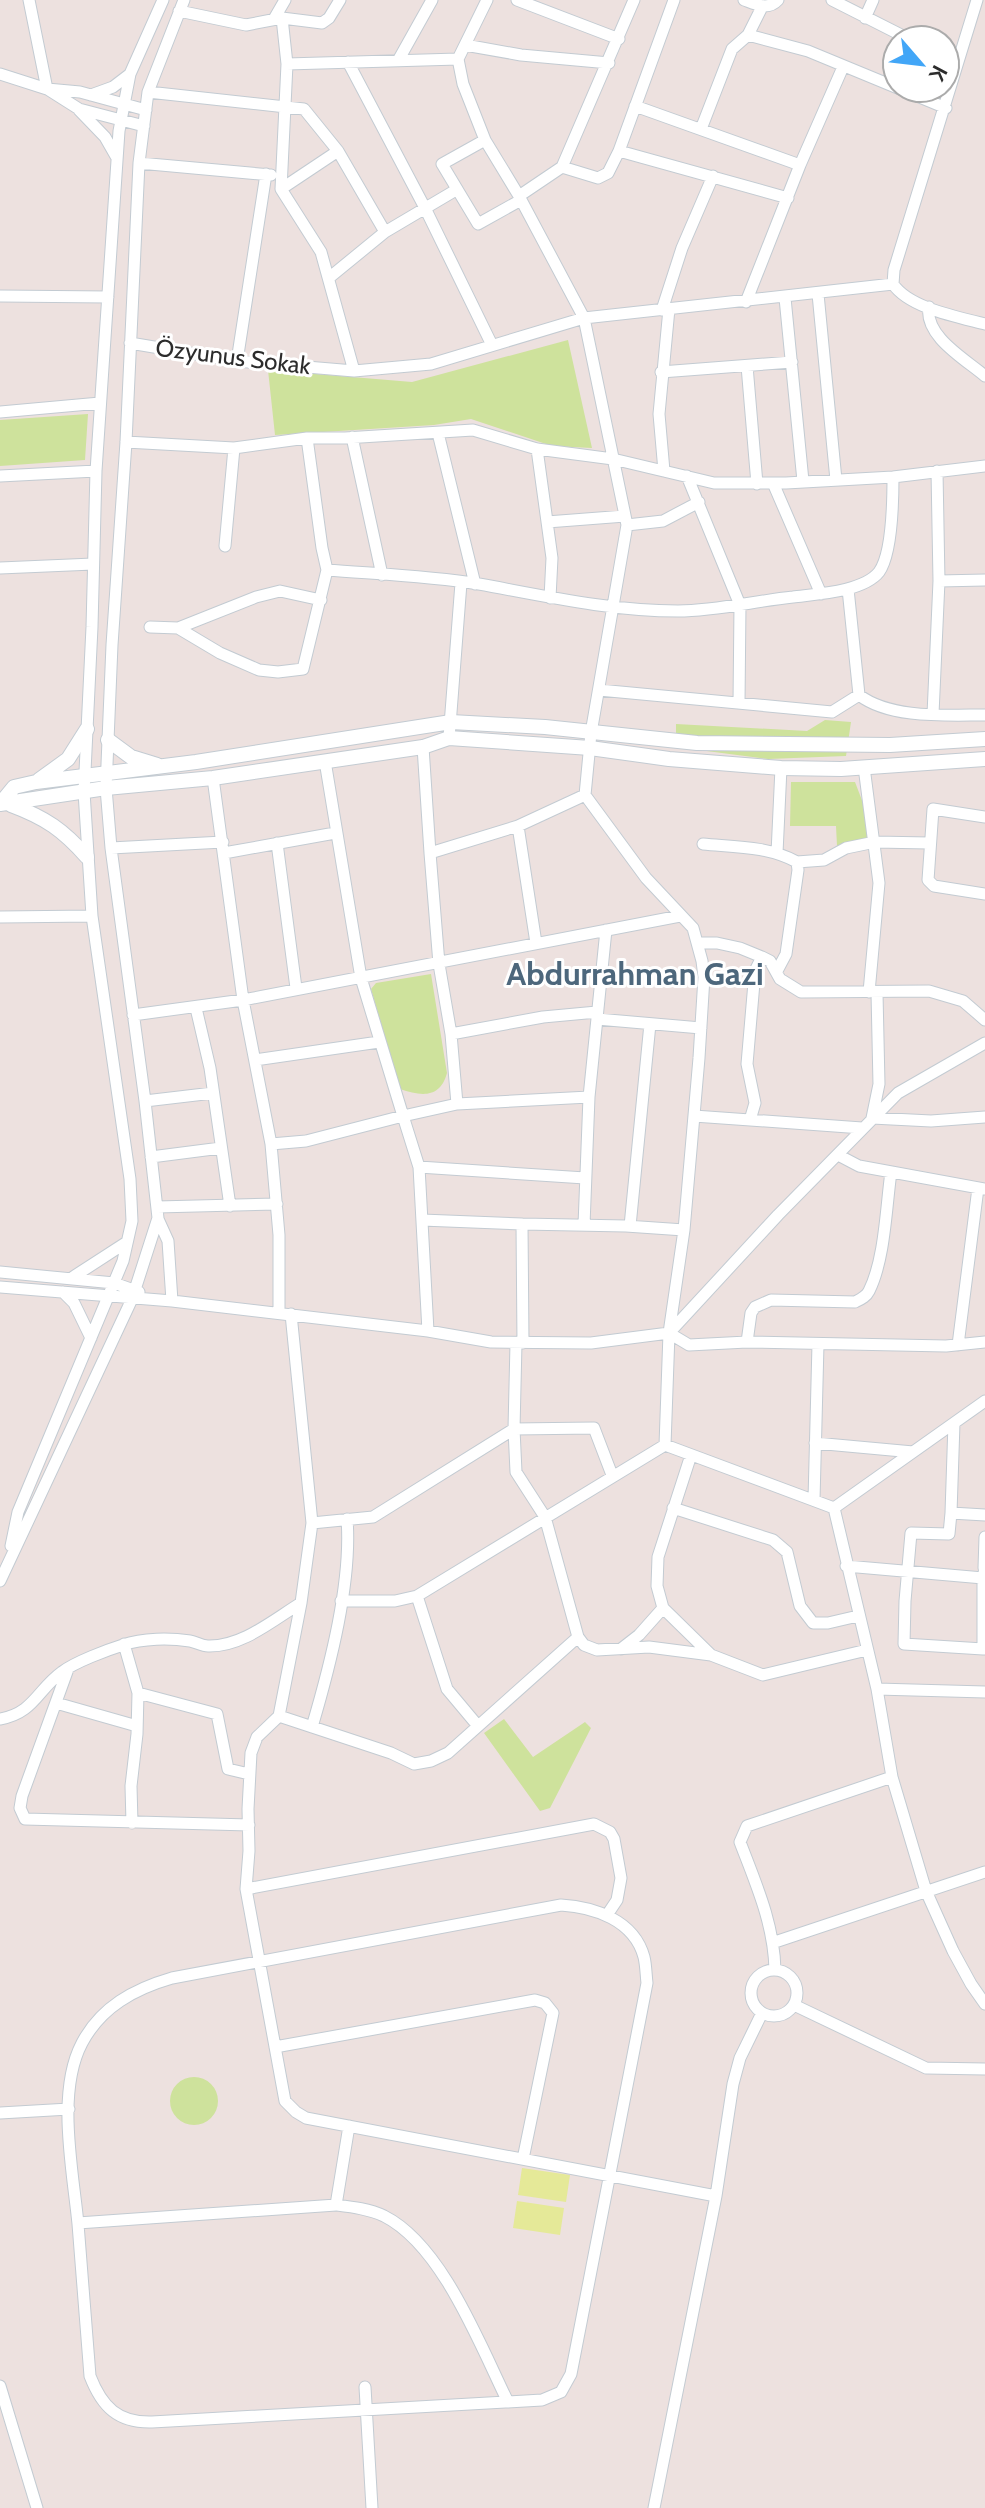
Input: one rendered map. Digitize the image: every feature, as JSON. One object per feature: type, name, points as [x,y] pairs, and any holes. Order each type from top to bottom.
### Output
[{"type":"street","points":[[29,0],[48,90]]},
{"type":"street","points":[[2,1574],[18,1512],[114,1283],[132,1221],[130,1179],[92,916],[84,784],[96,471],[117,158],[130,74],[163,0]]},
{"type":"street","points":[[285,0],[278,18],[287,64],[279,176],[281,189],[321,252],[354,371]]},
{"type":"street","points":[[182,6],[246,25],[278,18],[322,23],[329,18],[340,0]]},
{"type":"street","points":[[399,59],[432,0]]},
{"type":"street","points":[[487,0],[458,59],[463,84],[485,140],[584,318],[626,520],[590,740],[585,795],[646,878],[693,928],[704,977],[684,1230],[669,1333],[665,1445]]},
{"type":"street","points":[[517,0],[619,39]]},
{"type":"street","points":[[485,140],[442,164],[478,224],[562,167],[634,0]]},
{"type":"street","points":[[562,167],[598,178],[608,173],[619,151],[674,0]]},
{"type":"street","points":[[744,0],[762,7],[774,5],[778,0]]},
{"type":"street","points":[[832,0],[881,26]]},
{"type":"street","points":[[865,18],[873,0]]},
{"type":"street","points":[[961,56],[977,0]]},
{"type":"street","name":"Özyunus Sokak","points":[[182,6],[148,92],[139,163],[130,343],[237,361],[354,371],[431,364],[584,318],[893,284]]},
{"type":"street","points":[[701,129],[732,49],[748,35],[762,7]]},
{"type":"street","points":[[748,35],[808,51],[946,108]]},
{"type":"street","points":[[465,45],[521,55],[609,63]]},
{"type":"street","points":[[287,64],[458,59]]},
{"type":"street","points":[[348,62],[425,208],[492,345]]},
{"type":"street","points":[[746,302],[843,67]]},
{"type":"street","points":[[0,74],[48,90],[79,109],[105,137],[117,158]]},
{"type":"street","points":[[91,95],[113,87],[130,74]]},
{"type":"street","points":[[48,90],[80,92],[146,110]]},
{"type":"street","points":[[148,92],[304,109],[338,151],[385,232]]},
{"type":"street","points":[[947,104],[894,270],[893,284],[903,295],[929,307],[985,324]]},
{"type":"street","points":[[635,106],[800,165]]},
{"type":"street","points":[[79,109],[144,126]]},
{"type":"street","points":[[281,189],[338,151]]},
{"type":"street","points":[[619,151],[788,198]]},
{"type":"street","points":[[139,163],[279,176]]},
{"type":"street","points":[[237,361],[266,174]]},
{"type":"street","points":[[664,471],[659,414],[665,310],[682,248],[713,176]]},
{"type":"street","points":[[330,277],[385,232],[456,190]]},
{"type":"street","points":[[818,294],[836,480]]},
{"type":"street","points":[[0,296],[108,297]]},
{"type":"street","points":[[785,298],[803,481]]},
{"type":"street","points":[[929,307],[928,317],[935,333],[985,376]]},
{"type":"street","points":[[130,343],[107,781],[111,848],[158,1213],[168,1241],[172,1301]]},
{"type":"street","points":[[661,372],[792,362]]},
{"type":"street","points":[[747,366],[757,484]]},
{"type":"street","points":[[0,412],[100,403]]},
{"type":"street","points":[[126,442],[234,448],[307,438],[473,430],[537,449],[613,459],[714,483],[757,484],[893,477],[985,466]]},
{"type":"street","points":[[438,433],[475,584]]},
{"type":"street","points":[[352,437],[382,575]]},
{"type":"street","points":[[178,628],[220,653],[259,670],[278,672],[303,669],[327,570],[307,438]]},
{"type":"street","points":[[225,546],[234,448]]},
{"type":"street","points":[[537,449],[553,572],[550,598]]},
{"type":"street","points":[[0,476],[96,471]]},
{"type":"street","points":[[933,714],[939,581],[937,471]]},
{"type":"street","points":[[687,476],[740,605],[739,703]]},
{"type":"street","points":[[327,570],[475,584],[550,598],[675,611],[821,594],[848,589],[873,578],[883,564],[893,477]]},
{"type":"street","points":[[773,483],[821,594]]},
{"type":"street","points":[[547,522],[663,521],[699,502]]},
{"type":"street","points":[[0,568],[93,564]]},
{"type":"street","points":[[939,581],[985,580]]},
{"type":"street","points":[[449,738],[461,583]]},
{"type":"street","points":[[848,589],[859,695],[869,703],[913,713],[985,715]]},
{"type":"street","points":[[150,627],[178,628],[245,601],[280,591],[321,600]]},
{"type":"street","points":[[599,690],[832,712],[859,695]]},
{"type":"street","points":[[107,781],[161,766],[451,722],[545,727],[669,759],[781,768],[864,767],[985,759]]},
{"type":"street","points":[[36,782],[68,759],[87,729]]},
{"type":"street","points":[[2,804],[84,784],[213,778],[423,747],[449,738],[890,745],[985,739]]},
{"type":"street","points":[[108,740],[131,757],[161,766]]},
{"type":"street","points":[[423,747],[439,964],[451,1034],[457,1104]]},
{"type":"street","points":[[325,761],[361,978],[419,1167],[428,1331]]},
{"type":"street","points":[[864,767],[879,883],[873,992],[879,1084],[872,1118]]},
{"type":"street","points":[[777,853],[781,768]]},
{"type":"street","points":[[213,778],[243,1000],[271,1144],[285,1313],[312,1523],[301,1603],[279,1716],[257,1737],[251,1753],[249,1774],[246,1889],[285,2101],[306,2118],[716,2196]]},
{"type":"street","points":[[2,804],[14,787],[36,782],[84,784]]},
{"type":"street","points":[[430,853],[518,826],[585,795]]},
{"type":"street","points":[[2,804],[41,816],[66,833],[87,857]]},
{"type":"street","points":[[985,817],[933,809],[928,880],[934,886],[985,894]]},
{"type":"street","points":[[518,826],[536,943]]},
{"type":"street","points":[[111,848],[224,847],[277,843],[335,833]]},
{"type":"street","points":[[703,844],[777,853],[797,862],[824,860],[846,848],[875,842],[929,843]]},
{"type":"street","points":[[277,843],[296,988]]},
{"type":"street","points":[[777,971],[786,954],[797,862]]},
{"type":"street","points":[[0,917],[92,916]]},
{"type":"street","points":[[133,1015],[243,1000],[680,916]]},
{"type":"street","points":[[584,1225],[589,1097],[606,930]]},
{"type":"street","points":[[698,943],[729,945],[762,957],[770,961],[785,984],[801,992],[929,991],[963,1001],[985,1020]]},
{"type":"street","points":[[750,1120],[755,1103],[747,1064],[755,971],[762,957]]},
{"type":"street","points":[[196,1008],[230,1206]]},
{"type":"street","points":[[451,1034],[543,1017],[597,1016],[701,1028]]},
{"type":"street","points":[[630,1226],[650,1024]]},
{"type":"street","points":[[255,1060],[379,1042]]},
{"type":"street","points":[[669,1333],[898,1093],[985,1043]]},
{"type":"street","points":[[145,1101],[213,1093]]},
{"type":"street","points":[[271,1144],[306,1141],[457,1104],[589,1097]]},
{"type":"street","points":[[694,1116],[862,1128]]},
{"type":"street","points":[[872,1118],[931,1121],[985,1117]]},
{"type":"street","points":[[151,1157],[221,1148]]},
{"type":"street","points":[[838,1155],[859,1166],[981,1189],[958,1345]]},
{"type":"street","points":[[419,1167],[585,1178]]},
{"type":"street","points":[[747,1342],[751,1313],[763,1303],[781,1299],[855,1302],[864,1297],[880,1251],[891,1172]]},
{"type":"street","points":[[158,1213],[277,1204]]},
{"type":"street","points":[[2,1574],[138,1295],[158,1213]]},
{"type":"street","points":[[422,1220],[684,1230]]},
{"type":"street","points":[[522,1224],[514,1429],[516,1472],[545,1517],[578,1637],[584,1645],[597,1650],[649,1647],[711,1655],[763,1675],[867,1650]]},
{"type":"street","points":[[73,1277],[127,1242]]},
{"type":"street","points":[[0,1272],[114,1283],[138,1295]]},
{"type":"street","points":[[0,1287],[138,1295],[428,1331],[491,1342],[591,1343],[669,1333],[689,1345],[747,1342],[958,1345],[985,1342]]},
{"type":"street","points":[[63,1292],[74,1303],[91,1338]]},
{"type":"street","points":[[814,1500],[818,1344]]},
{"type":"street","points":[[834,1508],[985,1401]]},
{"type":"street","points":[[954,1423],[949,1534],[911,1533],[904,1644],[984,1649],[985,1537]]},
{"type":"street","points":[[312,1523],[373,1517],[514,1429],[594,1428],[612,1475]]},
{"type":"street","points":[[815,1443],[913,1452]]},
{"type":"street","points":[[665,1445],[834,1508]]},
{"type":"street","points":[[341,1601],[395,1601],[417,1596],[665,1445]]},
{"type":"street","points":[[691,1455],[658,1557],[657,1586],[663,1608],[711,1655]]},
{"type":"street","points":[[673,1508],[773,1540],[787,1552],[800,1606],[813,1623],[858,1616]]},
{"type":"street","points":[[834,1508],[877,1689],[892,1777],[926,1891],[953,1951],[985,2004]]},
{"type":"street","points":[[951,1513],[985,1515]]},
{"type":"street","points":[[312,1727],[324,1687],[341,1601],[347,1562],[347,1519]]},
{"type":"street","points":[[846,1566],[984,1571]]},
{"type":"street","points":[[417,1596],[447,1689],[478,1726]]},
{"type":"street","points":[[0,1719],[27,1709],[62,1672],[124,1644],[171,1640],[207,1646],[241,1640],[301,1603]]},
{"type":"street","points":[[621,1649],[663,1608]]},
{"type":"street","points":[[279,1716],[391,1753],[414,1764],[431,1761],[448,1753],[578,1637]]},
{"type":"street","points":[[124,1644],[138,1693],[131,1786],[132,1823]]},
{"type":"street","points":[[68,1669],[22,1796],[22,1815],[30,1821],[249,1825]]},
{"type":"street","points":[[877,1689],[985,1692]]},
{"type":"street","points":[[138,1693],[217,1714],[228,1769],[249,1774]]},
{"type":"street","points":[[56,1703],[137,1726]]},
{"type":"street","points":[[775,1970],[775,1942],[740,1842],[745,1829],[892,1777]]},
{"type":"street","points":[[246,1889],[594,1824],[610,1832],[614,1839],[621,1878],[617,1900],[607,1915]]},
{"type":"street","points":[[775,1942],[985,1872]]},
{"type":"street","points":[[561,1905],[586,1907],[607,1915],[632,1933],[644,1955],[647,1983],[571,2374],[561,2392],[542,2400],[152,2422],[121,2418],[97,2393],[90,2376],[69,2109],[72,2070],[81,2044],[98,2020],[120,1999],[172,1978],[561,1905]]},
{"type":"street","points":[[775,1970],[782,1972],[793,1980],[797,1993],[794,2005],[777,2016],[762,2013],[753,2002],[752,1987],[760,1975],[775,1970]]},
{"type":"street","points":[[275,2047],[535,2000],[545,2003],[553,2013],[523,2159]]},
{"type":"street","points":[[794,2005],[926,2068],[985,2069]]},
{"type":"street","points":[[654,2508],[716,2196],[733,2084],[740,2058],[762,2013]]},
{"type":"street","points":[[0,2113],[69,2109]]},
{"type":"street","points":[[336,2205],[349,2126]]},
{"type":"street","points":[[78,2223],[336,2205],[384,2216],[407,2232],[428,2254],[459,2303],[508,2402]]},
{"type":"street","points":[[0,2386],[37,2508]]},
{"type":"street","points":[[365,2387],[372,2508]]},
{"type":"green space","points":[[568,340],[592,448],[552,446],[471,419],[434,425],[275,435],[268,370],[412,382]]},
{"type":"green space","points":[[88,414],[85,460],[0,466],[0,420]]},
{"type":"green space","points":[[825,720],[851,722],[846,756],[768,759],[676,747],[676,724],[807,731]]},
{"type":"green space","points":[[791,782],[855,782],[863,803],[868,839],[837,846],[836,826],[790,826]]},
{"type":"green space","points":[[431,974],[447,1073],[440,1087],[422,1094],[400,1089],[371,989],[376,983]]},
{"type":"green space","points":[[504,1719],[533,1757],[585,1722],[591,1728],[550,1808],[540,1811],[484,1733]]},
{"type":"green space","points":[[194,2077],[211,2084],[218,2101],[211,2118],[194,2125],[177,2118],[170,2101],[177,2084]]},
{"type":"green space","points":[[522,2168],[570,2175],[566,2202],[518,2195]]},
{"type":"green space","points":[[517,2201],[564,2208],[560,2235],[513,2228]]},
{"type":"district","name":"Abdurrahman Gazi","points":[[635,974]]}]
